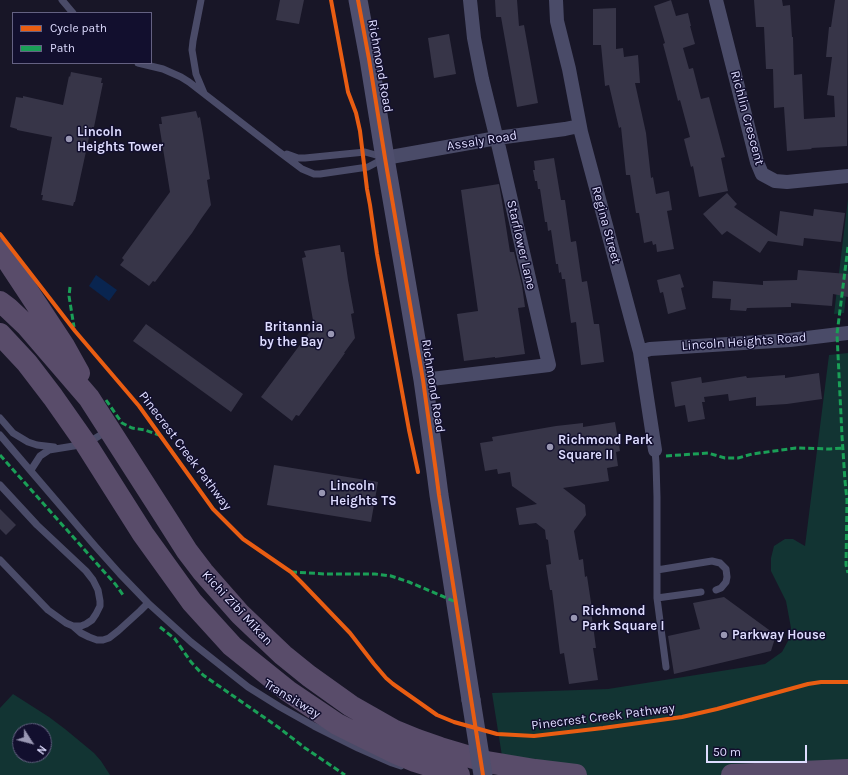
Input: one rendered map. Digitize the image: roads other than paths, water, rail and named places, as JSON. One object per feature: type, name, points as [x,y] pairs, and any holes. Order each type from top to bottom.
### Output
[{"type":"highway","points":[[0,249],[64,346],[78,371],[89,398]]},
{"type":"highway","name":"Kichi Zībī Mīkan","points":[[0,302],[27,326],[58,364],[89,398],[179,538],[204,572],[240,614],[283,655],[330,692],[366,715],[395,731],[440,748],[487,762],[576,775]]},
{"type":"highway","name":"Kichi Zībī Mīkan","points":[[0,334],[27,363],[53,397],[86,444],[143,534],[192,602],[232,646],[288,691],[337,724],[396,753],[432,767],[459,775]]},
{"type":"highway","points":[[732,775],[848,770]]},
{"type":"main road","name":"Richmond Road","points":[[358,0],[423,380],[439,495],[483,775]]},
{"type":"street","name":"Starflower Lane","points":[[423,380],[549,365],[482,79],[474,38],[470,0]]},
{"type":"street","name":"Regina Street","points":[[556,0],[557,21],[569,69],[579,126],[640,352],[655,450]]},
{"type":"street","name":"Richlin Crescent","points":[[716,0],[757,162],[762,174],[775,181],[787,182],[848,176]]},
{"type":"street","name":"Assaly Road","points":[[385,158],[497,138],[579,126]]},
{"type":"street","name":"Lincoln Heights Road","points":[[640,352],[650,349],[790,340],[848,333]]},
{"type":"lane","points":[[62,0],[72,12]]},
{"type":"lane","points":[[201,0],[192,50],[196,74],[205,95]]},
{"type":"lane","points":[[142,64],[163,69],[189,82],[302,169],[314,174],[368,167],[385,158]]},
{"type":"lane","points":[[278,151],[298,158],[365,152],[385,158]]},
{"type":"lane","points":[[0,418],[13,433],[28,442],[37,445],[60,448]]},
{"type":"lane","points":[[31,470],[40,456],[49,450],[86,444],[109,430]]},
{"type":"lane","name":"Transitway","points":[[0,435],[95,546],[148,603],[191,642],[248,687],[280,707],[358,748],[392,764],[407,767]]},
{"type":"lane","points":[[655,450],[657,497],[657,598],[666,667]]},
{"type":"lane","points":[[0,486],[86,571],[93,580],[98,590],[100,606],[92,620],[81,626],[73,626]]},
{"type":"lane","points":[[0,560],[48,610],[82,633],[97,640],[108,638],[118,631],[148,603]]},
{"type":"lane","points":[[657,570],[712,561],[720,562],[726,569],[727,577],[726,582],[716,590]]},
{"type":"lane","points":[[657,598],[701,592]]},
{"type":"lane","points":[[422,771],[446,775]]},
{"type":"water","points":[[96,275],[117,290],[109,301],[89,286]]},
{"type":"place","name":"Lincoln Heights Tower","points":[[69,139]]},
{"type":"place","name":"Britannia by the Bay","points":[[331,334]]},
{"type":"place","name":"Richmond Park Square II","points":[[550,447]]},
{"type":"place","name":"Lincoln Heights TS","points":[[322,493]]},
{"type":"place","name":"Richmond Park Square I","points":[[574,618]]},
{"type":"place","name":"Parkway House","points":[[724,635]]}]
